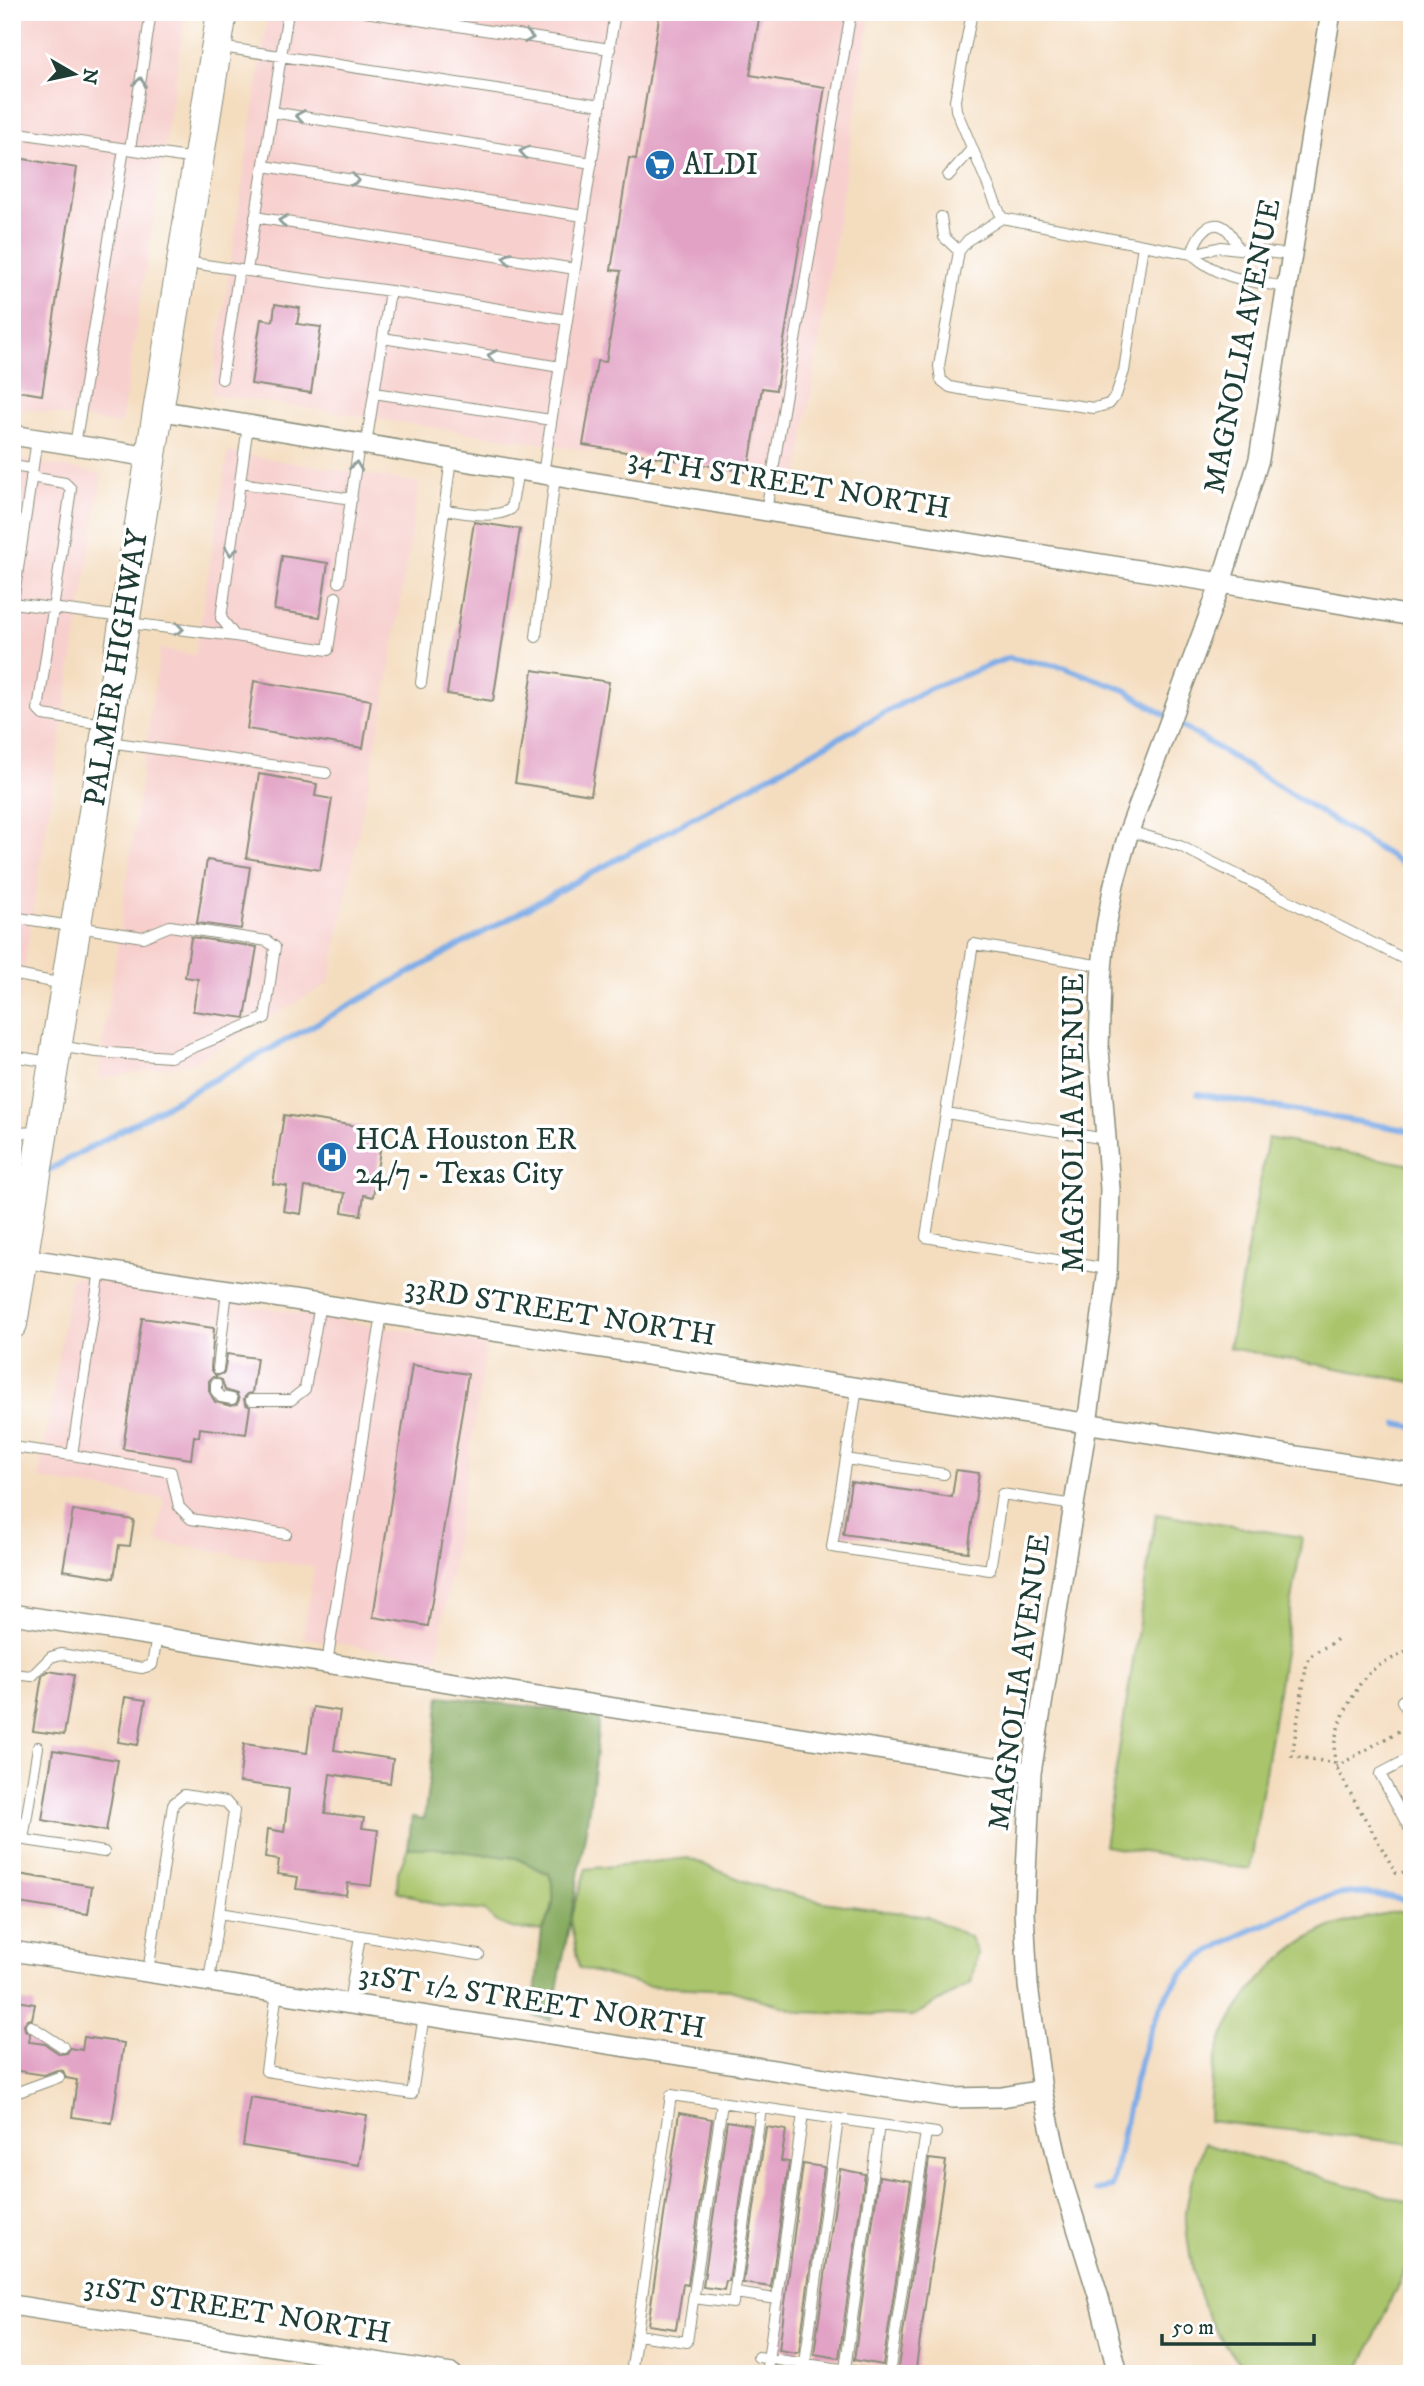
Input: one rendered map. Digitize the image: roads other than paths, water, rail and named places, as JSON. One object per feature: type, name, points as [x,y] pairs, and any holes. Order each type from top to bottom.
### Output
[{"type":"main road","name":"PALMER HIGHWAY","points":[[12,1324],[222,12]]},
{"type":"street","name":"MAGNOLIA AVENUE","points":[[1118,2374],[1099,2298],[1062,2180],[1042,2090],[1028,1985],[1024,1912],[1031,1773],[1087,1424],[1107,1269],[1110,1189],[1099,1049],[1102,966],[1114,884],[1129,831],[1221,583],[1259,459],[1292,256],[1326,13]]},
{"type":"street","name":"34TH STREET NORTH","points":[[157,410],[1412,616]]},
{"type":"street","points":[[12,435],[150,457]]},
{"type":"street","name":"33RD STREET NORTH","points":[[23,1258],[1412,1474]]},
{"type":"street","points":[[12,1614],[1031,1773]]},
{"type":"street","name":"31ST 1/2 STREET NORTH","points":[[12,1951],[953,2098],[1002,2097],[1042,2090]]},
{"type":"street","name":"31ST STREET NORTH","points":[[12,2305],[363,2367],[452,2374]]},
{"type":"lane","points":[[75,445],[151,12]]},
{"type":"lane","points":[[222,379],[255,217],[288,12]]},
{"type":"lane","points":[[365,12],[437,18],[610,49]]},
{"type":"lane","points":[[536,637],[551,420],[615,12]]},
{"type":"lane","points":[[766,511],[851,12]]},
{"type":"lane","points":[[972,12],[955,100],[960,122],[1002,218]]},
{"type":"lane","points":[[216,46],[601,105]]},
{"type":"lane","points":[[272,112],[592,163]]},
{"type":"lane","points":[[12,132],[197,159]]},
{"type":"lane","points":[[948,176],[972,149]]},
{"type":"lane","points":[[264,166],[583,216]]},
{"type":"lane","points":[[255,217],[575,269]]},
{"type":"lane","points":[[941,217],[944,237],[959,250]]},
{"type":"lane","points":[[1143,245],[1124,370],[1116,395],[1109,404],[1094,408],[965,390],[950,387],[941,380],[939,366],[959,250],[968,240],[1002,218],[1192,254],[1221,247],[1292,256]]},
{"type":"lane","points":[[1192,254],[1199,235],[1211,226],[1227,229],[1237,248]]},
{"type":"lane","points":[[1192,254],[1224,276],[1287,287]]},
{"type":"lane","points":[[181,261],[567,320]]},
{"type":"lane","points":[[339,582],[390,291]]},
{"type":"lane","points":[[383,338],[560,367]]},
{"type":"lane","points":[[374,393],[551,420]]},
{"type":"lane","points":[[235,636],[221,618],[248,425]]},
{"type":"lane","points":[[37,439],[12,603],[328,650],[336,597]]},
{"type":"lane","points":[[421,683],[451,459]]},
{"type":"lane","points":[[12,466],[65,483],[71,489],[39,713],[106,733],[326,773]]},
{"type":"lane","points":[[444,510],[488,515],[511,509],[518,470]]},
{"type":"lane","points":[[240,483],[352,499]]},
{"type":"lane","points":[[1129,831],[1180,846],[1412,963]]},
{"type":"lane","points":[[12,916],[143,937],[170,926],[267,941],[275,947],[265,1018],[170,1057],[96,1052],[12,1056]]},
{"type":"lane","points":[[1102,966],[973,944],[926,1237],[1107,1269]]},
{"type":"lane","points":[[12,974],[67,985]]},
{"type":"lane","points":[[946,1113],[1106,1139]]},
{"type":"lane","points":[[12,1133],[43,1136]]},
{"type":"lane","points":[[72,1455],[100,1270]]},
{"type":"lane","points":[[218,1369],[227,1290]]},
{"type":"lane","points":[[251,1400],[291,1400],[305,1389],[320,1304]]},
{"type":"lane","points":[[327,1663],[382,1314]]},
{"type":"lane","points":[[216,1384],[216,1391],[221,1397],[232,1399]]},
{"type":"lane","points":[[856,1388],[832,1547],[990,1570],[1002,1494],[1074,1505]]},
{"type":"lane","points":[[12,1447],[171,1472],[179,1507],[191,1519],[286,1534]]},
{"type":"lane","points":[[846,1460],[944,1474]]},
{"type":"lane","points":[[12,1674],[32,1676],[51,1657],[61,1654],[142,1668],[152,1665],[157,1637]]},
{"type":"lane","points":[[1412,1695],[1402,1701],[1412,1717]]},
{"type":"lane","points":[[38,1747],[18,1839],[104,1852]]},
{"type":"lane","points":[[1412,1757],[1380,1774],[1409,1828],[1412,1826]]},
{"type":"lane","points":[[148,1972],[173,1804],[184,1795],[226,1802],[234,1811],[209,1981]]},
{"type":"lane","points":[[219,1913],[479,1955]]},
{"type":"lane","points":[[349,2003],[360,1936]]},
{"type":"lane","points":[[277,1992],[266,2071],[412,2094],[424,2015]]},
{"type":"lane","points":[[31,2026],[63,2047]]},
{"type":"lane","points":[[21,2091],[58,2077]]},
{"type":"lane","points":[[631,2374],[671,2095],[931,2133],[889,2374]]},
{"type":"lane","points":[[637,2335],[687,2342],[722,2103]]},
{"type":"lane","points":[[693,2298],[733,2303],[761,2108]]},
{"type":"lane","points":[[765,2374],[763,2357],[776,2299],[803,2114]]},
{"type":"lane","points":[[804,2363],[838,2119]]},
{"type":"lane","points":[[845,2369],[879,2125]]},
{"type":"lane","points":[[735,2292],[776,2299]]},
{"type":"lane","points":[[763,2357],[875,2374]]},
{"type":"waterway","points":[[45,1172],[928,689],[1008,658],[1063,667],[1125,690],[1412,870]]},
{"type":"waterway","points":[[1198,1094],[1412,1131]]},
{"type":"waterway","points":[[12,1189],[26,1182]]},
{"type":"waterway","points":[[1397,1424],[1412,1427]]},
{"type":"waterway","points":[[1095,2190],[1112,2187],[1129,2103],[1146,2042],[1170,1990],[1185,1971],[1224,1943],[1320,1900],[1342,1894],[1360,1893],[1412,1901]]},
{"type":"place","name":"ALDI","points":[[660,165]]},
{"type":"place","name":"HCA Houston ER 24/7 - Texas City","points":[[332,1157]]}]
